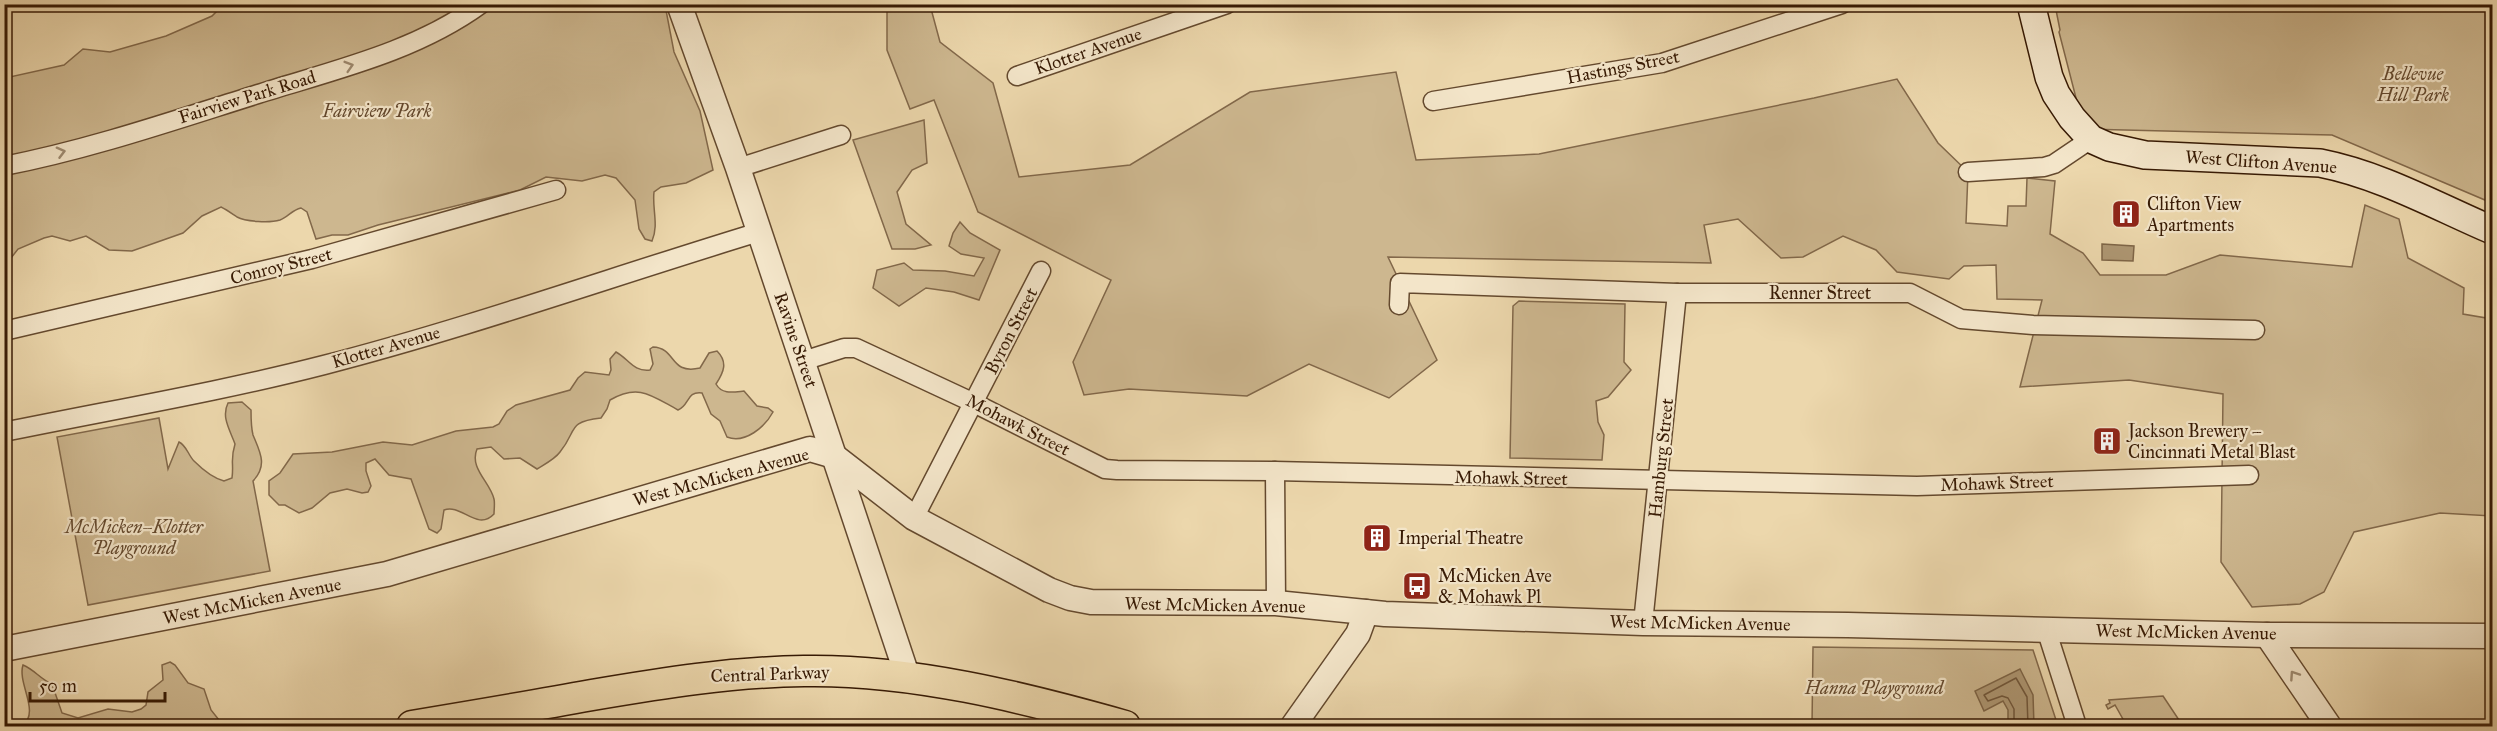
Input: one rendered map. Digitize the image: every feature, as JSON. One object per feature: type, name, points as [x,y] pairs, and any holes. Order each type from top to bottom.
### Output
[{"type":"main road","points":[[2031,4],[2049,77],[2056,94],[2067,113],[2091,139]]},
{"type":"main road","name":"West Clifton Avenue","points":[[2091,139],[2109,147],[2137,154],[2320,163],[2342,167],[2374,178],[2493,230]]},
{"type":"main road","name":"Central Parkway","points":[[412,726],[713,675],[805,671],[860,672],[908,678],[999,695],[1125,726]]},
{"type":"street","name":"Fairview Park Road","points":[[4,166],[129,134],[368,60],[408,46],[442,29],[481,4]]},
{"type":"street","name":"Ravine Street","points":[[679,4],[738,168],[908,678]]},
{"type":"street","name":"Klotter Avenue","points":[[1017,76],[1227,4]]},
{"type":"street","name":"Hastings Street","points":[[1433,101],[1662,63],[1842,4]]},
{"type":"street","points":[[738,168],[841,135]]},
{"type":"street","points":[[1968,172],[2044,167],[2054,164],[2091,139]]},
{"type":"street","name":"Conroy Street","points":[[4,331],[312,259],[556,190]]},
{"type":"street","name":"Klotter Avenue","points":[[4,432],[231,387],[325,365],[450,329],[759,232]]},
{"type":"street","name":"Byron Street","points":[[914,518],[1041,271]]},
{"type":"street","name":"Renner Street","points":[[1399,305],[1400,284],[1677,293],[1910,293],[1961,319],[2033,325],[2255,330]]},
{"type":"street","name":"Hamburg Street","points":[[1643,623],[1677,293]]},
{"type":"street","name":"Mohawk Street","points":[[803,361],[844,348],[856,348],[974,403],[1105,469],[1275,471],[1658,482],[1784,481],[1917,486],[2249,475]]},
{"type":"street","name":"West McMicken Avenue","points":[[4,649],[387,574],[810,448],[834,456],[914,518],[1049,590],[1070,598],[1091,602],[1276,603],[1366,612],[1643,623],[2267,635],[2493,636]]},
{"type":"street","points":[[1275,471],[1276,603]]},
{"type":"street","points":[[1293,726],[1358,634],[1366,612]]},
{"type":"street","points":[[2046,629],[2077,726]]},
{"type":"street","points":[[2267,635],[2329,726]]},
{"type":"green space","name":"Fairview Park","points":[[223,5],[665,5],[674,52],[700,111],[713,170],[686,183],[661,187],[654,192],[655,229],[652,241],[645,239],[639,229],[635,200],[616,178],[605,175],[582,181],[546,177],[520,190],[378,225],[348,235],[332,235],[316,239],[307,212],[301,208],[280,220],[264,222],[241,219],[221,207],[202,216],[183,233],[132,251],[109,250],[86,236],[70,241],[52,236],[18,249],[11,258],[5,274],[5,78],[64,65],[83,49],[110,52],[166,36],[212,16]]},
{"type":"green space","points":[[887,5],[930,5],[940,42],[993,83],[1019,177],[1130,165],[1250,92],[1396,72],[1416,160],[1539,154],[1897,79],[1938,143],[1968,172],[1966,223],[2007,226],[2008,206],[2026,206],[2027,178],[2055,181],[2050,234],[2083,253],[2100,275],[2166,275],[2220,255],[2352,267],[2365,205],[2399,219],[2408,258],[2464,288],[2463,314],[2492,319],[2492,516],[2440,513],[2354,532],[2324,592],[2300,604],[2252,607],[2221,562],[2223,394],[2129,380],[2020,387],[2042,300],[1997,299],[1996,265],[1964,266],[1949,279],[1897,272],[1876,250],[1843,236],[1803,257],[1781,258],[1738,219],[1704,225],[1711,263],[1388,257],[1437,360],[1389,398],[1309,364],[1247,396],[1129,389],[1084,395],[1073,362],[1111,280],[978,212],[934,100],[910,109],[887,50]]},
{"type":"green space","name":"Bellevue Hill Park","points":[[2055,5],[2492,5],[2492,203],[2332,135],[2084,129],[2059,32]]},
{"type":"green space","points":[[924,120],[927,163],[912,170],[897,192],[906,224],[931,245],[915,249],[892,249],[853,140]]},
{"type":"green space","points":[[960,222],[970,233],[1000,250],[979,300],[954,292],[926,288],[899,306],[873,288],[877,270],[904,263],[913,270],[945,271],[974,276],[984,258],[961,254],[949,246]]},
{"type":"green space","points":[[1519,301],[1625,304],[1624,362],[1631,370],[1608,397],[1596,401],[1598,422],[1604,435],[1602,460],[1510,458],[1513,306]]},
{"type":"green space","points":[[661,348],[678,365],[690,369],[700,368],[709,353],[717,351],[724,363],[723,371],[716,384],[719,388],[728,392],[744,391],[757,406],[768,408],[773,412],[754,433],[734,439],[727,437],[720,421],[711,414],[702,393],[693,394],[678,410],[645,393],[629,392],[620,395],[610,400],[601,418],[577,425],[558,455],[537,469],[520,458],[504,459],[491,447],[477,449],[476,462],[492,493],[494,514],[488,519],[481,520],[457,510],[444,510],[441,529],[437,533],[429,529],[411,479],[389,475],[375,459],[366,463],[371,486],[368,492],[362,493],[347,489],[330,493],[312,508],[299,513],[285,505],[279,505],[269,495],[269,481],[280,473],[293,454],[332,452],[383,442],[412,445],[456,431],[493,427],[499,424],[507,411],[516,405],[570,390],[585,372],[609,375],[610,359],[616,352],[635,367],[650,370],[653,364],[650,349]]},
{"type":"green space","name":"McMicken–Klotter Playground","points":[[242,402],[251,410],[252,432],[261,458],[258,475],[253,481],[270,571],[88,605],[57,437],[159,418],[168,469],[179,442],[201,468],[224,481],[232,478],[235,444],[227,424],[226,408],[228,403]]},
{"type":"green space","name":"Hanna Playground","points":[[1813,647],[2033,650],[2058,726],[1812,726]]},
{"type":"green space","points":[[170,662],[175,665],[188,683],[204,689],[211,710],[223,725],[22,726],[29,713],[22,673],[23,665],[52,684],[62,713],[78,718],[108,709],[132,712],[141,709],[146,705],[148,692],[163,680],[162,665]]},
{"type":"green space","points":[[2163,696],[2183,726],[2116,726],[2124,721],[2115,705],[2108,709],[2106,705],[2110,703],[2109,700]]},
{"type":"water","points":[[2102,244],[2134,246],[2133,261],[2102,260]]},
{"type":"water","points":[[2020,669],[2033,695],[2034,726],[2008,726],[2008,710],[2003,701],[1984,711],[1975,691]]},
{"type":"place","name":"Clifton View Apartments","points":[[2126,214]]},
{"type":"place","name":"Jackson Brewery – Cincinnati Metal Blast","points":[[2107,441]]},
{"type":"place","name":"Imperial Theatre","points":[[1377,538]]},
{"type":"place","name":"McMicken Ave & Mohawk Pl","points":[[1417,586]]}]
